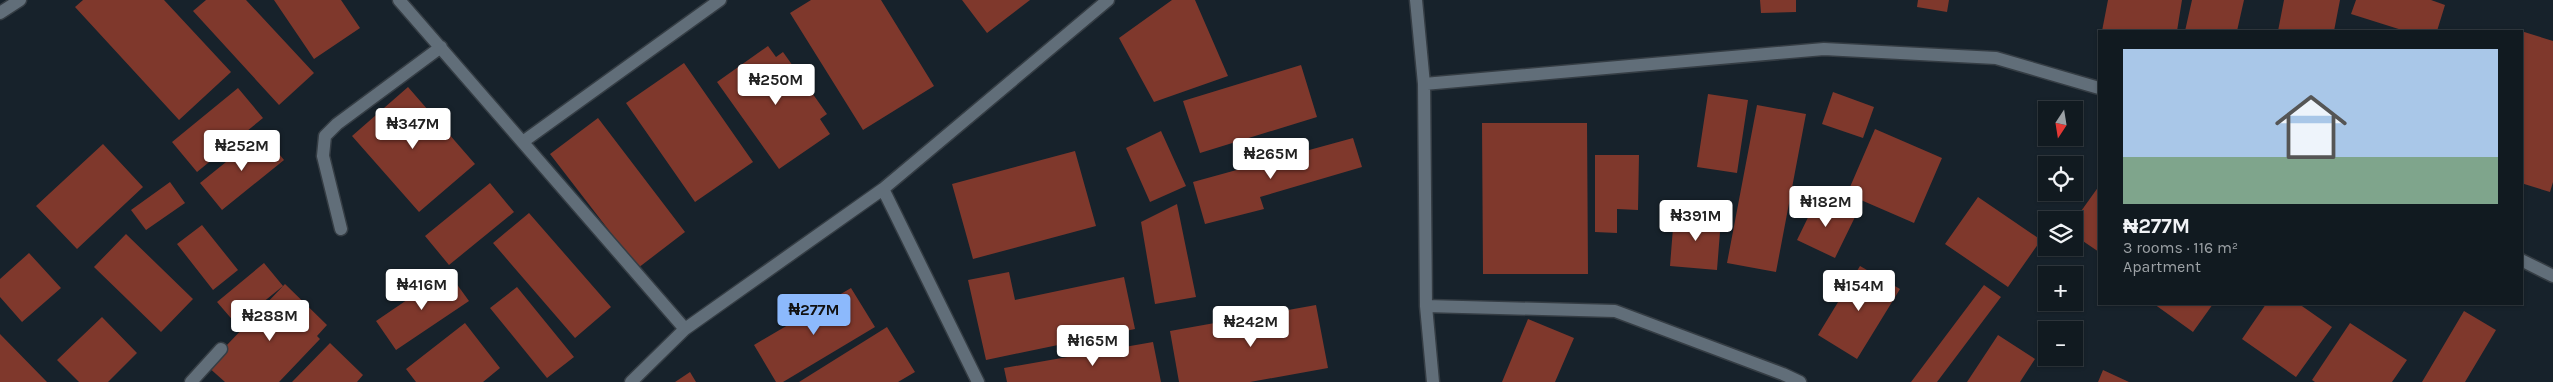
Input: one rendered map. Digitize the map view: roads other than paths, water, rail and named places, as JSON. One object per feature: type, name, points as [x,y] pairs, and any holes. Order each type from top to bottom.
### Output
[{"type":"street","points":[[0,13],[20,0]]},
{"type":"street","points":[[399,0],[524,141],[685,328]]},
{"type":"street","points":[[524,141],[720,0]]},
{"type":"street","points":[[631,382],[685,328],[883,189],[1108,0]]},
{"type":"street","points":[[1416,0],[1424,84],[1426,306],[1433,382]]},
{"type":"street","points":[[341,229],[323,156],[325,136],[337,124],[441,47]]},
{"type":"street","points":[[1424,84],[1824,49],[1996,58],[2098,88]]},
{"type":"street","points":[[883,189],[978,382]]},
{"type":"street","points":[[2523,261],[2553,276]]},
{"type":"street","points":[[1426,306],[1615,311],[1800,382]]},
{"type":"street","points":[[191,382],[221,349]]}]
